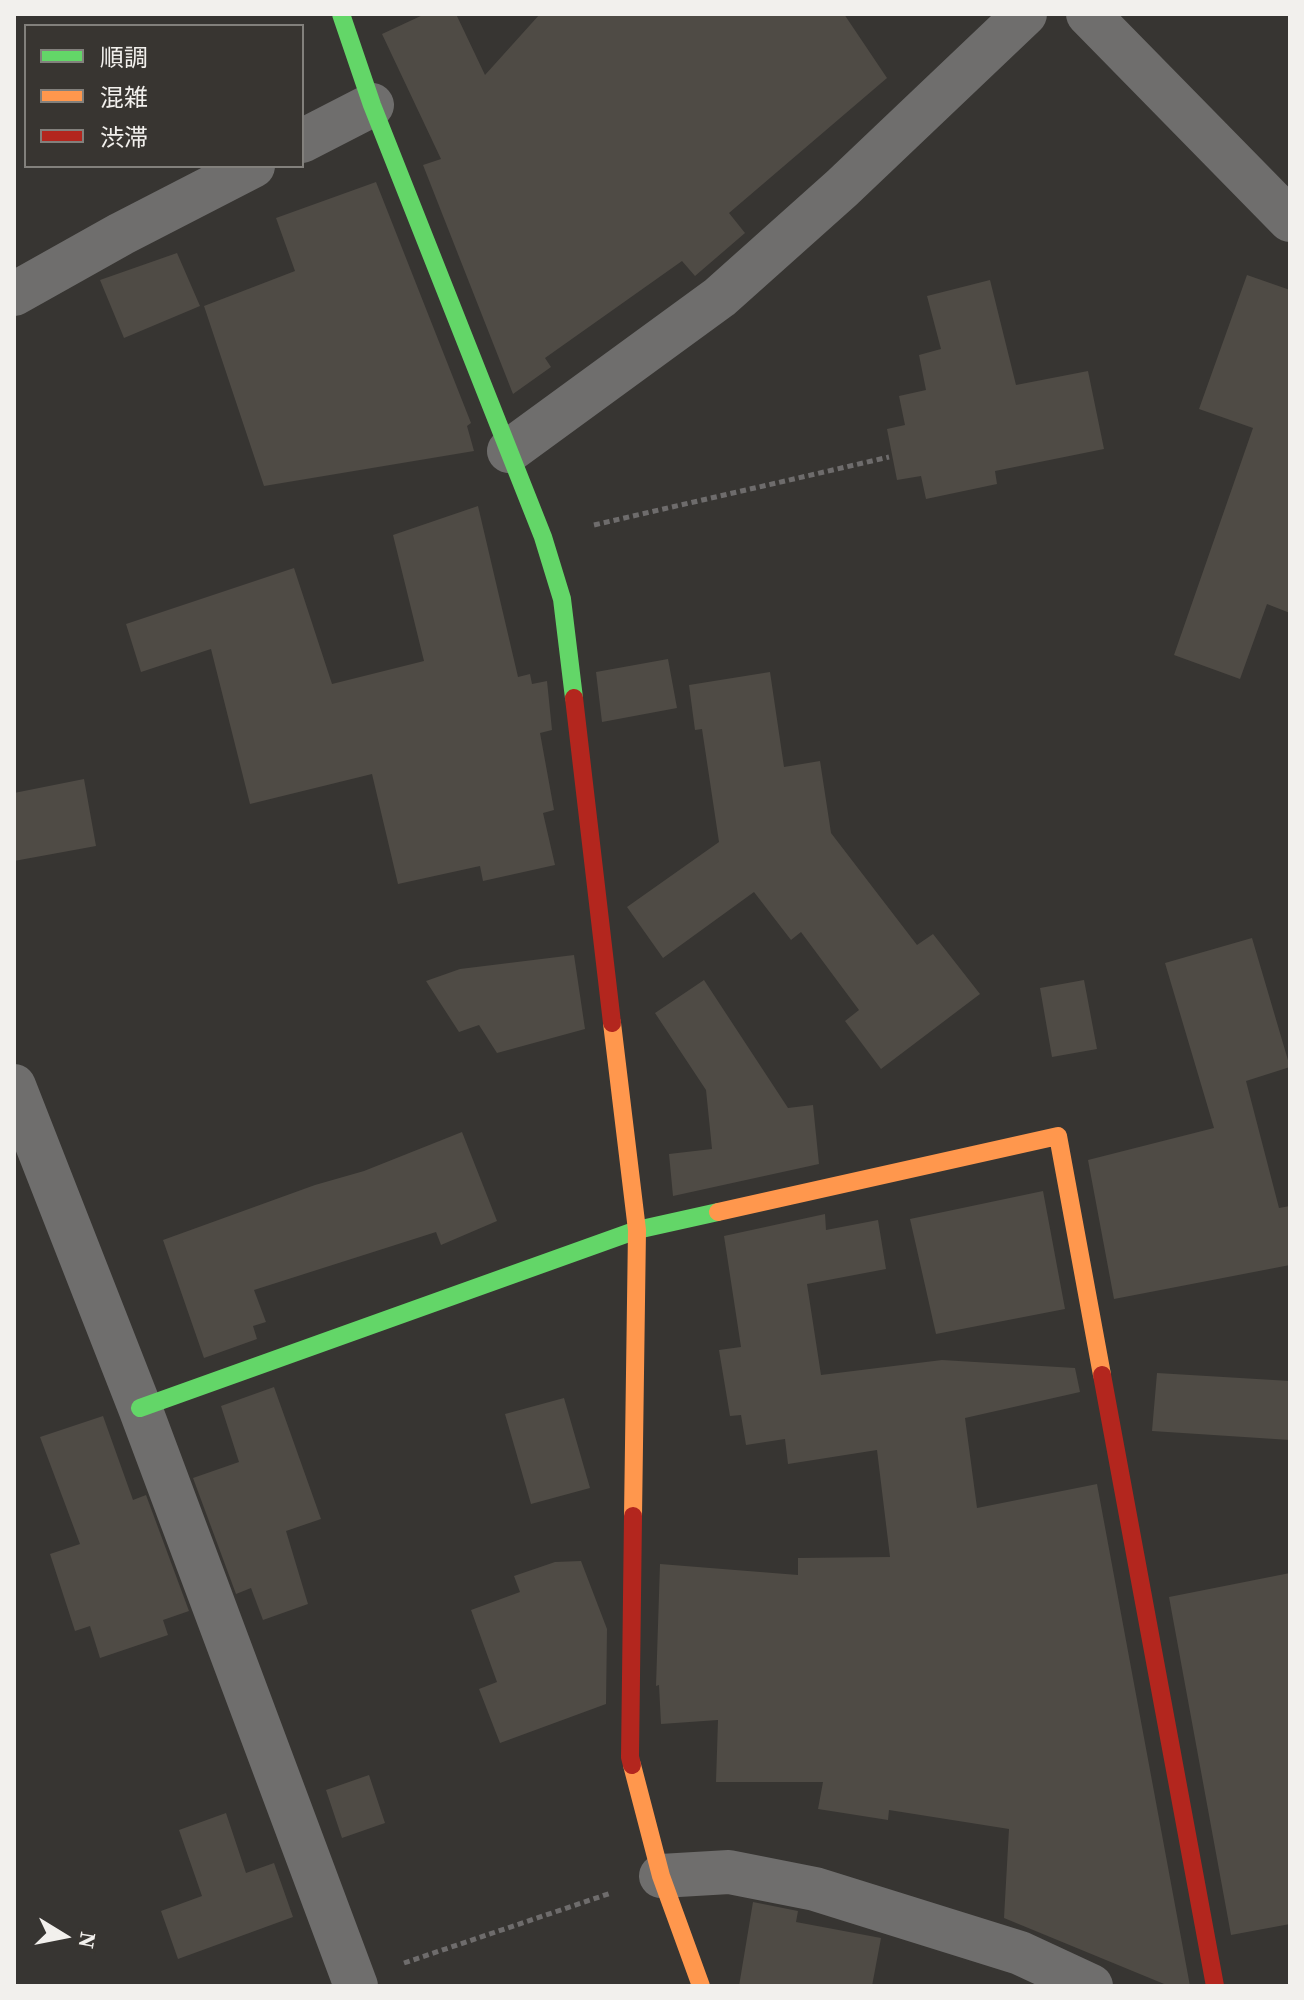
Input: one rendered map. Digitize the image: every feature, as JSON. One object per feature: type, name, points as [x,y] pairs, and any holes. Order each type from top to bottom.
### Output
[{"type":"street","points":[[341,14],[372,105],[543,537],[562,599],[637,1230],[630,1757],[661,1876],[701,1986]]},
{"type":"street","points":[[509,451],[720,297],[842,188],[1025,14]]},
{"type":"street","points":[[1088,14],[1290,220]]},
{"type":"street","points":[[304,140],[372,105]]},
{"type":"street","points":[[14,294],[249,168]]},
{"type":"street","points":[[14,1086],[140,1408],[354,1983]]},
{"type":"street","points":[[140,1408],[637,1230],[1058,1136],[1215,1986]]},
{"type":"street","points":[[661,1876],[729,1872],[815,1889],[1020,1953],[1091,1986]]},
{"type":"path","points":[[543,537],[889,457]]},
{"type":"path","points":[[354,1983],[661,1876]]},
{"type":"building","points":[[425,14],[456,14],[485,75],[540,14],[844,14],[887,78],[729,213],[745,233],[695,276],[682,261],[545,358],[551,367],[513,394],[423,165],[441,159],[382,34]]},
{"type":"building","points":[[376,182],[471,423],[467,426],[474,451],[264,486],[204,306],[295,271],[276,218]]},
{"type":"building","points":[[177,253],[200,306],[124,338],[100,280]]},
{"type":"building","points":[[1247,275],[1290,290],[1290,613],[1267,604],[1240,679],[1174,655],[1253,428],[1199,409]]},
{"type":"building","points":[[990,280],[1016,385],[1088,371],[1104,449],[995,471],[997,484],[926,499],[921,476],[897,480],[887,429],[905,425],[899,396],[926,390],[919,355],[941,349],[927,296]]},
{"type":"building","points":[[478,506],[518,677],[530,674],[532,684],[547,681],[552,730],[540,733],[554,810],[543,813],[555,865],[483,881],[480,866],[398,884],[372,774],[250,804],[211,649],[141,672],[126,624],[294,568],[332,684],[424,661],[393,535]]},
{"type":"building","points":[[668,659],[677,708],[602,722],[596,672]]},
{"type":"building","points":[[770,672],[784,767],[820,761],[831,833],[917,945],[933,934],[980,994],[881,1069],[845,1021],[859,1010],[801,932],[791,940],[754,892],[663,958],[627,907],[719,842],[702,729],[695,730],[689,685]]},
{"type":"building","points":[[84,779],[96,846],[14,861],[14,793]]},
{"type":"building","points":[[1252,938],[1290,1067],[1246,1081],[1279,1208],[1290,1206],[1290,1265],[1114,1299],[1088,1160],[1214,1128],[1165,963]]},
{"type":"building","points":[[574,955],[585,1029],[497,1053],[479,1025],[459,1032],[426,981],[460,969]]},
{"type":"building","points":[[704,980],[788,1108],[813,1105],[819,1164],[673,1196],[669,1154],[712,1149],[706,1090],[655,1013]]},
{"type":"building","points":[[1084,980],[1097,1049],[1052,1057],[1040,988]]},
{"type":"building","points":[[462,1132],[497,1221],[441,1245],[436,1232],[254,1290],[266,1322],[253,1326],[257,1339],[204,1358],[163,1240],[315,1185],[364,1171]]},
{"type":"building","points":[[1043,1191],[1065,1309],[936,1334],[910,1219]]},
{"type":"building","points":[[825,1214],[826,1230],[878,1220],[886,1269],[807,1284],[821,1375],[942,1360],[1075,1368],[1080,1392],[965,1418],[977,1508],[1097,1484],[1190,1986],[1169,1986],[1004,1918],[1009,1829],[889,1810],[888,1820],[818,1809],[823,1782],[716,1782],[718,1720],[661,1724],[659,1685],[656,1686],[660,1564],[798,1575],[798,1558],[890,1557],[877,1450],[788,1464],[785,1439],[746,1445],[741,1415],[730,1416],[719,1350],[741,1347],[724,1236]]},
{"type":"building","points":[[1157,1373],[1290,1381],[1290,1440],[1152,1431]]},
{"type":"building","points":[[274,1387],[321,1519],[286,1531],[308,1604],[263,1620],[251,1588],[236,1594],[193,1478],[239,1462],[221,1406]]},
{"type":"building","points":[[564,1398],[590,1488],[531,1504],[505,1414]]},
{"type":"building","points":[[103,1416],[133,1500],[146,1495],[189,1611],[163,1620],[168,1635],[100,1658],[90,1626],[75,1631],[50,1554],[80,1544],[40,1437]]},
{"type":"building","points":[[581,1561],[607,1629],[606,1704],[500,1743],[479,1689],[497,1682],[471,1610],[520,1592],[514,1576],[555,1562]]},
{"type":"building","points":[[1290,1573],[1290,1924],[1231,1935],[1169,1597]]},
{"type":"building","points":[[369,1775],[385,1823],[342,1838],[326,1790]]},
{"type":"building","points":[[226,1813],[246,1873],[274,1863],[293,1917],[178,1959],[161,1911],[202,1896],[179,1830]]},
{"type":"building","points":[[753,1902],[798,1911],[796,1922],[881,1938],[872,1986],[739,1986]]},
{"type":"traffic: fast","points":[[341,14],[372,105],[543,537],[562,599],[574,698]]},
{"type":"traffic: fast","points":[[140,1408],[637,1230],[718,1212]]},
{"type":"traffic: slow","points":[[612,1023],[637,1230],[633,1516]]},
{"type":"traffic: slow","points":[[718,1212],[1058,1136],[1102,1375]]},
{"type":"traffic: slow","points":[[632,1765],[661,1876],[701,1986]]},
{"type":"traffic: jam","points":[[574,698],[612,1023]]},
{"type":"traffic: jam","points":[[1102,1375],[1215,1986]]},
{"type":"traffic: jam","points":[[632,1765],[633,1516]]}]
